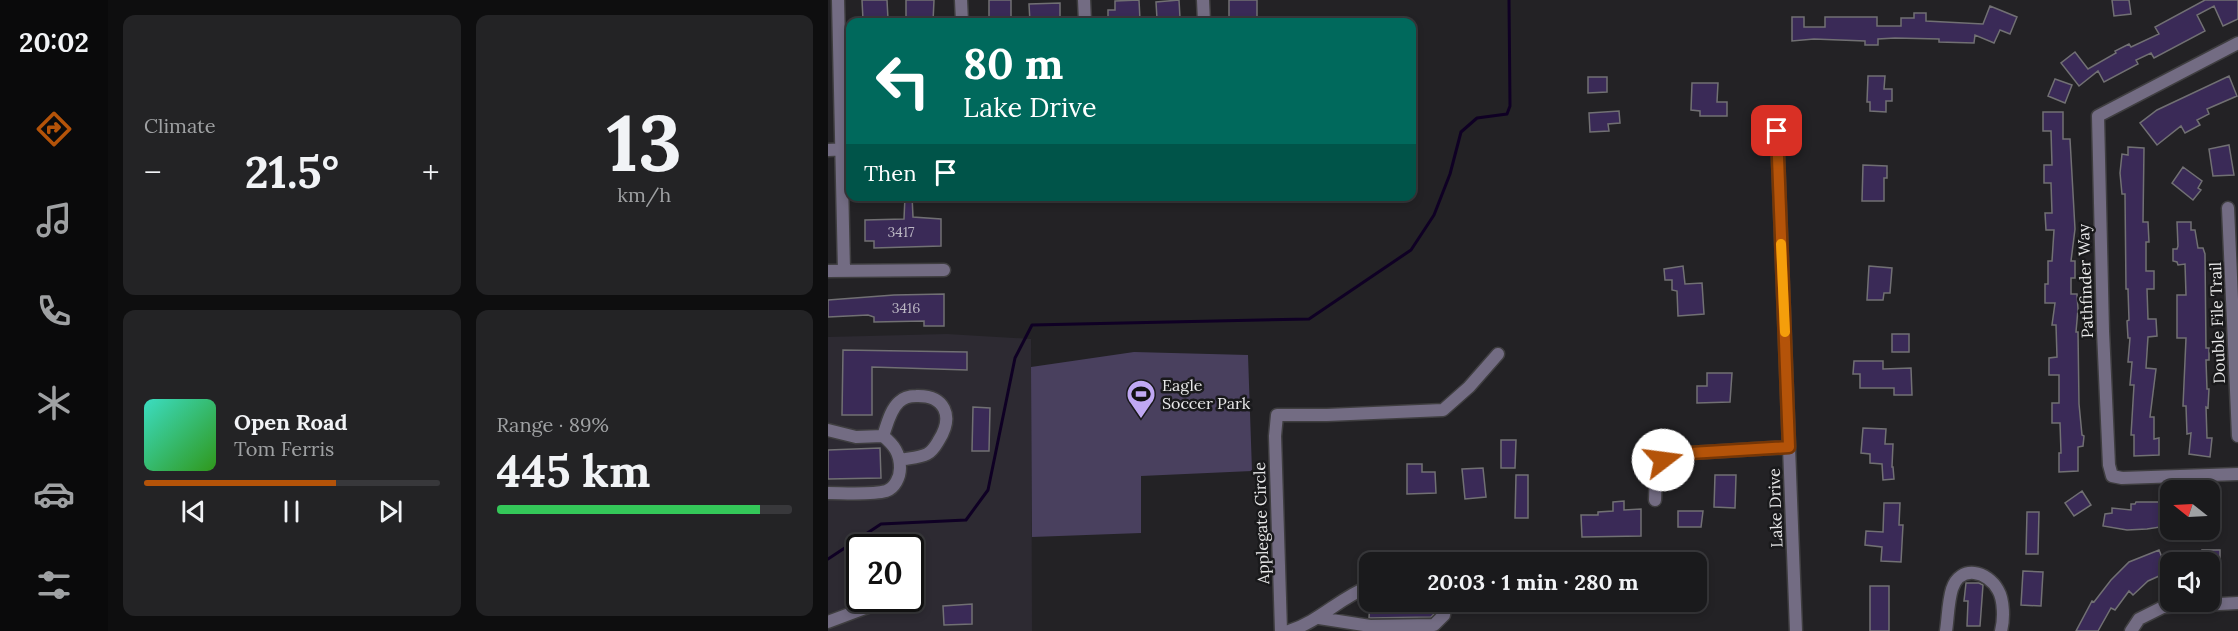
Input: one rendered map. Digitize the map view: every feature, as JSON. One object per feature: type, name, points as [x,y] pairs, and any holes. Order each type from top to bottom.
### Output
[{"type":"street","points":[[838,0],[834,27],[846,140]]},
{"type":"street","points":[[961,0],[962,18]]},
{"type":"street","points":[[1084,0],[1085,18]]},
{"type":"street","points":[[1203,0],[1204,18]]},
{"type":"street","name":"Pathfinder Way","points":[[2238,43],[2098,116],[2103,331],[2109,465],[2112,476],[2122,478],[2238,474]]},
{"type":"street","name":"Lake Drive","points":[[1777,131],[1796,631]]},
{"type":"street","points":[[828,150],[846,149]]},
{"type":"street","points":[[844,271],[846,190]]},
{"type":"street","name":"Double File Trail","points":[[2228,208],[2235,267],[2238,436]]},
{"type":"street","points":[[828,271],[944,270]]},
{"type":"street","name":"Applegate Circle","points":[[1281,631],[1276,415],[1443,411],[1469,387],[1498,354]]},
{"type":"street","points":[[883,436],[898,402],[908,396],[929,396],[937,399],[945,408],[945,429],[930,452],[923,456],[900,460]]},
{"type":"street","points":[[828,430],[856,437],[883,436],[896,450],[900,460],[900,474],[895,484],[887,491],[828,493]]},
{"type":"street","points":[[1655,500],[1656,473],[1663,460],[1674,454],[1789,447]]},
{"type":"street","points":[[1946,631],[1952,588],[1958,577],[1966,573],[1980,573],[1991,579],[2000,592],[2003,621],[2001,631]]},
{"type":"street","points":[[1288,631],[1319,618],[1335,603],[1359,591]]},
{"type":"street","points":[[2131,631],[2139,619],[2163,607],[2238,603]]},
{"type":"street","points":[[828,622],[855,612]]},
{"type":"street","points":[[1319,618],[1370,626],[1434,625],[1446,612]]},
{"type":"shaded area","points":[[947,334],[1031,339],[1032,631],[828,631],[828,337]]},
{"type":"shaded area","name":"Eagle Soccer Park","points":[[1134,352],[1248,355],[1252,471],[1141,476],[1141,533],[1032,537],[1031,367]]},
{"type":"building","points":[[862,0],[887,0],[888,18],[863,18]]},
{"type":"building","points":[[906,0],[934,0],[933,18],[906,18]]},
{"type":"building","points":[[989,0],[1011,0],[1011,18],[989,18]]},
{"type":"building","points":[[1139,0],[1140,18],[1108,18],[1108,10],[1115,10],[1115,1]]},
{"type":"building","points":[[1179,0],[1180,18],[1157,18],[1156,2]]},
{"type":"building","points":[[1229,0],[1257,0],[1257,17],[1229,18]]},
{"type":"building","points":[[2112,0],[2129,0],[2131,14],[2114,16]]},
{"type":"building","points":[[2205,0],[2238,0],[2238,19],[2223,26],[2214,6],[2197,15],[2205,31],[2154,58],[2151,53],[2136,60],[2138,64],[2104,82],[2098,71],[2079,86],[2061,63],[2075,52],[2088,69],[2129,44],[2131,47],[2159,34],[2155,27]]},
{"type":"building","points":[[1060,3],[1060,18],[1030,18],[1029,4]]},
{"type":"building","points":[[1990,6],[2017,17],[2010,34],[2000,30],[1994,43],[1975,35],[1974,43],[1895,38],[1878,39],[1878,45],[1865,45],[1865,41],[1814,39],[1792,41],[1792,17],[1804,17],[1804,27],[1825,27],[1825,17],[1877,17],[1877,26],[1901,26],[1901,18],[1914,18],[1914,13],[1926,13],[1926,21],[1983,24]]},
{"type":"building","points":[[1868,76],[1885,76],[1884,89],[1892,89],[1892,101],[1886,101],[1886,112],[1870,111],[1870,102],[1867,102]]},
{"type":"building","points":[[2229,76],[2237,96],[2207,109],[2209,114],[2197,120],[2200,125],[2185,133],[2181,126],[2157,145],[2140,123],[2157,110]]},
{"type":"building","points":[[1588,77],[1607,77],[1607,92],[1588,93]]},
{"type":"building","points":[[2055,79],[2072,85],[2065,103],[2048,96]]},
{"type":"building","points":[[1692,83],[1718,83],[1717,102],[1727,102],[1727,116],[1700,116],[1700,111],[1691,110]]},
{"type":"building","points":[[1619,111],[1620,123],[1608,124],[1609,131],[1590,132],[1589,113]]},
{"type":"building","points":[[2043,112],[2063,112],[2063,139],[2070,139],[2075,229],[2071,261],[2075,261],[2075,278],[2071,278],[2071,294],[2077,294],[2079,404],[2082,435],[2084,436],[2083,446],[2078,447],[2078,471],[2059,472],[2060,423],[2052,423],[2052,403],[2059,403],[2059,375],[2049,375],[2049,358],[2057,357],[2056,325],[2052,325],[2055,303],[2045,303],[2045,284],[2048,284],[2048,261],[2052,261],[2054,230],[2046,230],[2045,213],[2052,213],[2051,183],[2044,183],[2044,165],[2052,165],[2051,131],[2043,131]]},
{"type":"building","points":[[2229,145],[2234,175],[2213,176],[2209,149]]},
{"type":"building","points":[[2128,147],[2144,148],[2143,222],[2148,222],[2149,242],[2146,242],[2146,271],[2154,271],[2154,289],[2147,289],[2148,319],[2156,319],[2157,336],[2148,337],[2146,368],[2156,369],[2150,417],[2154,417],[2154,439],[2159,438],[2159,455],[2134,456],[2134,435],[2131,435],[2134,385],[2130,385],[2132,362],[2128,362],[2130,338],[2128,338],[2127,321],[2129,320],[2128,289],[2126,289],[2125,194],[2122,194],[2120,173],[2122,154],[2128,155]]},
{"type":"building","points":[[1863,165],[1887,166],[1887,178],[1884,178],[1884,201],[1862,201]]},
{"type":"building","points":[[2183,167],[2202,181],[2198,188],[2201,190],[2193,200],[2172,183]]},
{"type":"building","points":[[905,201],[912,201],[913,217],[941,219],[941,246],[874,248],[874,241],[865,241],[865,220],[904,219]]},
{"type":"building","points":[[2177,222],[2191,222],[2191,230],[2195,230],[2198,248],[2203,248],[2205,254],[2206,348],[2209,348],[2209,360],[2206,360],[2207,389],[2209,389],[2208,408],[2206,407],[2207,438],[2212,438],[2210,457],[2189,454],[2191,433],[2187,434],[2186,406],[2183,406],[2186,338],[2177,338],[2177,295],[2186,295],[2185,264],[2178,265],[2173,261],[2173,249],[2177,249],[2178,246]]},
{"type":"building","points":[[1683,266],[1685,284],[1702,283],[1704,314],[1678,316],[1677,291],[1672,290],[1672,280],[1665,280],[1664,269]]},
{"type":"building","points":[[1869,266],[1892,268],[1890,293],[1884,293],[1883,300],[1867,300]]},
{"type":"building","points":[[944,294],[944,326],[924,326],[924,321],[874,322],[874,317],[868,315],[828,317],[828,300]]},
{"type":"building","points":[[1892,334],[1909,334],[1909,352],[1892,352]]},
{"type":"building","points":[[843,350],[967,352],[967,370],[872,367],[872,415],[842,415]]},
{"type":"building","points":[[1854,361],[1883,361],[1883,369],[1911,368],[1912,395],[1894,395],[1894,388],[1860,388],[1860,374],[1853,374]]},
{"type":"building","points":[[1707,373],[1732,373],[1730,402],[1697,403],[1697,386],[1707,386]]},
{"type":"building","points":[[973,407],[990,408],[989,451],[972,451]]},
{"type":"building","points":[[1863,428],[1886,429],[1885,444],[1893,444],[1894,479],[1883,480],[1882,464],[1870,463],[1870,454],[1861,453]]},
{"type":"building","points":[[1501,440],[1516,440],[1515,468],[1501,468]]},
{"type":"building","points":[[880,448],[881,478],[828,479],[828,450]]},
{"type":"building","points":[[1407,464],[1422,464],[1422,472],[1435,472],[1436,493],[1407,494]]},
{"type":"building","points":[[1483,468],[1486,497],[1465,499],[1462,469]]},
{"type":"building","points":[[1516,475],[1528,475],[1528,518],[1515,518]]},
{"type":"building","points":[[1715,475],[1736,475],[1735,508],[1714,507]]},
{"type":"building","points":[[2082,491],[2091,505],[2074,516],[2065,503]]},
{"type":"building","points":[[1624,501],[1624,510],[1641,509],[1641,536],[1582,537],[1581,515],[1598,515],[1598,512],[1613,511],[1613,502]]},
{"type":"building","points":[[2136,502],[2160,502],[2160,527],[2127,530],[2103,526],[2105,514],[2112,513],[2112,508],[2131,510],[2131,504]]},
{"type":"building","points":[[1884,503],[1900,503],[1899,525],[1903,525],[1901,562],[1881,561],[1882,547],[1865,545],[1866,531],[1883,532]]},
{"type":"building","points":[[1678,511],[1703,511],[1701,527],[1678,527]]},
{"type":"building","points":[[2027,512],[2039,512],[2038,554],[2026,554]]},
{"type":"building","points":[[2159,550],[2160,576],[2148,581],[2133,595],[2129,591],[2115,610],[2111,608],[2098,631],[2076,631],[2092,601],[2094,602],[2129,562]]},
{"type":"building","points":[[2202,550],[2220,550],[2220,552],[2202,552]]},
{"type":"building","points":[[2023,571],[2043,572],[2041,606],[2021,605]]},
{"type":"building","points":[[1966,583],[1983,585],[1980,626],[1967,626],[1968,601],[1964,601]]},
{"type":"building","points":[[1870,586],[1889,586],[1889,631],[1870,631]]},
{"type":"building","points":[[972,604],[972,624],[944,625],[943,606]]},
{"type":"building","points":[[1369,612],[1435,612],[1431,617],[1369,618]]},
{"type":"waterway","points":[[828,559],[881,524],[966,520],[988,490],[1015,358],[1032,325],[1309,319],[1411,250],[1434,215],[1450,174],[1461,132],[1477,118],[1507,114],[1510,106],[1509,0]]},
{"type":"slow traffic","points":[[1781,244],[1785,332]]},
{"type":"place","name":"Eagle Soccer Park","points":[[1141,420]]},
{"type":"route","points":[[1663,460],[1674,454],[1789,447],[1777,131]]}]
